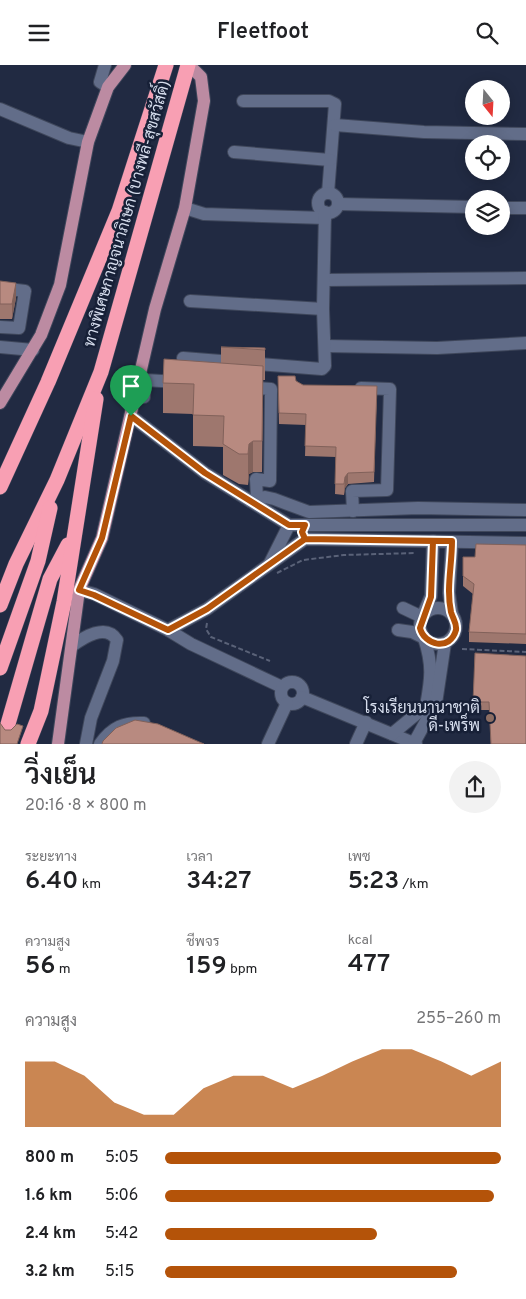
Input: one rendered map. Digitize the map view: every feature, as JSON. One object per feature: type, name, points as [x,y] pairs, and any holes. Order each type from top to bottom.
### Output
[{"type":"highway","name":"ทางพิเศษกาญจนาภิเษก (บางพลี-สุขสวัสดิ์)","points":[[0,487],[48,382],[119,211],[166,65]]},
{"type":"highway","name":"ทางพิเศษกาญจนาภิเษก (บางพลี-สุขสวัสดิ์)","points":[[0,605],[16,564],[57,480],[101,373],[188,65]]},
{"type":"highway","name":"ทางพิเศษกาญจนาภิเษก (บางพลี-สุขสวัสดิ์)","points":[[28,744],[41,711],[64,602],[101,373]]},
{"type":"highway","points":[[0,668],[38,561],[57,480]]},
{"type":"highway","name":"ทางพิเศษกาญจนาภิเษก (บางพลี-สุขสวัสดิ์)","points":[[8,724],[50,579],[74,535]]},
{"type":"highway","points":[[36,744],[41,711]]},
{"type":"main road","points":[[2,397],[33,350],[60,285],[88,142],[108,87],[125,65]]},
{"type":"main road","points":[[58,744],[79,590],[102,538],[154,309],[185,209],[204,101],[203,71],[188,65]]},
{"type":"street","points":[[105,65],[100,82],[108,87]]},
{"type":"street","points":[[243,101],[329,101],[335,104],[335,125],[328,193]]},
{"type":"street","points":[[0,109],[69,139],[88,142]]},
{"type":"street","points":[[335,125],[424,132],[526,134]]},
{"type":"street","points":[[234,152],[330,160]]},
{"type":"street","points":[[183,358],[322,369],[325,366],[323,309],[325,215],[321,209],[320,197],[328,193],[336,196],[338,204],[334,211],[325,215],[204,214],[185,209]]},
{"type":"street","points":[[338,204],[465,207]]},
{"type":"street","points":[[510,208],[526,208]]},
{"type":"street","points":[[324,280],[526,278]]},
{"type":"street","points":[[0,288],[25,291],[19,328],[0,327]]},
{"type":"street","points":[[190,301],[323,309]]},
{"type":"street","points":[[325,346],[437,347],[526,343]]},
{"type":"street","points":[[0,347],[33,350]]},
{"type":"street","points":[[144,397],[145,380],[194,383]]},
{"type":"street","points":[[232,386],[271,389],[270,481],[256,479],[254,500]]},
{"type":"street","points":[[351,388],[390,389],[387,490],[352,491],[353,511]]},
{"type":"street","points":[[131,416],[205,473],[254,500],[289,525],[526,525]]},
{"type":"street","points":[[254,500],[274,499],[309,512],[418,508],[526,510]]},
{"type":"street","points":[[418,508],[418,525]]},
{"type":"street","points":[[270,571],[289,525]]},
{"type":"street","points":[[305,525],[302,532],[305,539]]},
{"type":"street","points":[[168,630],[270,571],[305,539],[526,543]]},
{"type":"street","points":[[392,733],[426,706],[432,672],[431,658],[420,628],[422,617],[431,597],[433,541]]},
{"type":"street","points":[[398,630],[412,632],[434,644],[445,643],[454,635],[456,624],[452,614],[449,593],[452,541]]},
{"type":"street","points":[[79,590],[94,595],[168,630],[191,644],[282,687]]},
{"type":"street","points":[[403,608],[422,617]]},
{"type":"street","points":[[422,617],[436,608],[447,610],[452,614]]},
{"type":"street","points":[[72,645],[85,636],[106,632],[117,640],[113,661],[91,718],[86,744]]},
{"type":"street","points":[[302,697],[415,744],[436,703],[445,643]]},
{"type":"street","points":[[288,683],[298,684],[303,689],[302,697],[298,702],[287,703],[281,694],[282,687],[288,683]]},
{"type":"street","points":[[268,744],[287,703]]},
{"type":"street","points":[[356,744],[366,722]]},
{"type":"street","points":[[100,744],[112,729],[125,724],[146,723],[160,728]]},
{"type":"path","points":[[270,571],[303,559],[344,555],[422,553]]},
{"type":"path","points":[[208,619],[206,629],[211,637],[270,661]]},
{"type":"path","points":[[462,649],[526,652]]},
{"type":"building","points":[[0,281],[16,283],[12,304],[0,304]]},
{"type":"building","points":[[221,347],[265,348],[265,350]]},
{"type":"building","points":[[164,359],[263,366],[262,441],[253,441],[249,444],[248,454],[239,454],[223,444],[224,416],[193,415],[194,384],[163,383]]},
{"type":"building","points":[[278,376],[295,376],[296,381],[303,385],[377,386],[374,472],[348,473],[344,484],[335,484],[336,447],[305,446],[306,414],[279,413]]},
{"type":"building","points":[[476,544],[526,545],[526,634],[469,632],[474,584],[463,576],[463,557],[475,557]]},
{"type":"building","name":"โรงเรียนนานาชาติ ดี-เพร็พ","points":[[475,653],[526,656],[526,744],[491,744],[489,702],[473,702]]},
{"type":"building","points":[[135,720],[158,724],[204,744],[102,744],[116,728]]},
{"type":"building","points":[[0,723],[5,730],[11,730],[17,724],[23,726],[17,744],[0,744]]},
{"type":"place","name":"โรงเรียนนานาชาติ ดี-เพร็พ","points":[[490,718]]},
{"type":"route","points":[[131,416],[102,538],[79,590],[94,595],[168,630],[207,609],[305,539],[452,541],[449,593],[452,614],[456,624],[454,635],[445,643],[434,644],[424,638],[421,633],[420,622],[431,597],[433,541],[305,539],[302,532],[305,525],[289,525],[205,473],[131,416]]}]
